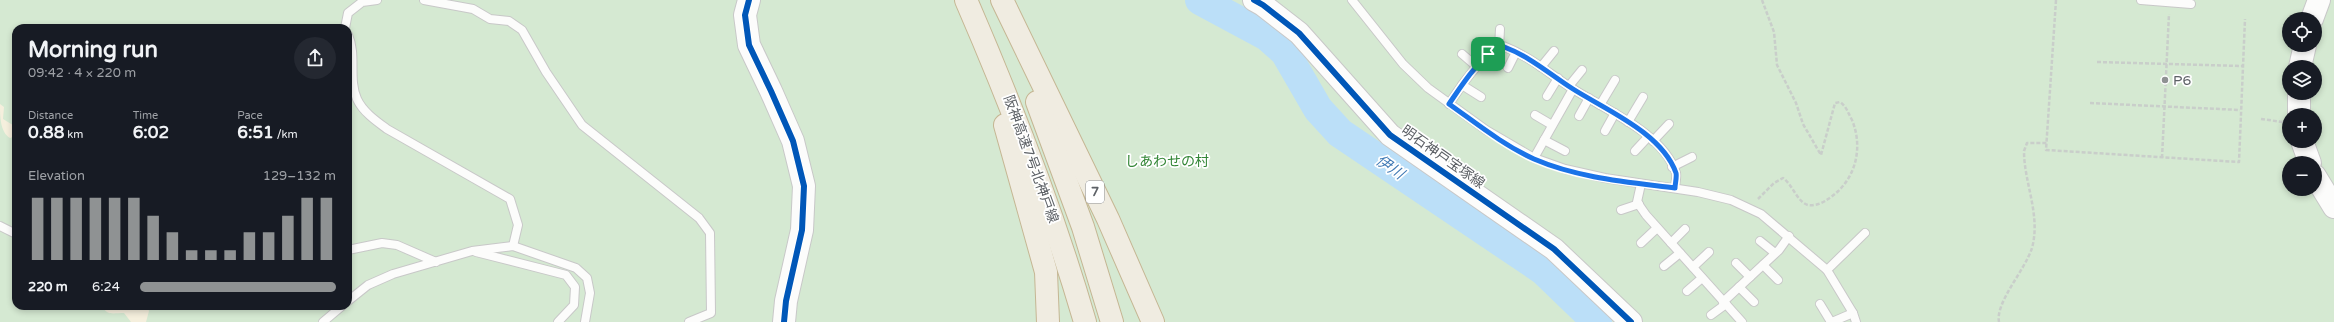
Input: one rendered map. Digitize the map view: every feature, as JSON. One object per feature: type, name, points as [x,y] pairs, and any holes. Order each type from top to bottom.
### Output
[{"type":"highway","points":[[959,0],[996,80],[1010,139],[1046,272],[1048,322]]},
{"type":"highway","name":"阪神高速7号北神戸線","points":[[966,0],[996,80],[1027,144],[1057,231],[1085,322]]},
{"type":"highway","name":"阪神高速7号北神戸線","points":[[997,0],[1029,65],[1083,227],[1112,322]]},
{"type":"highway","name":"7","points":[[1002,0],[1029,65],[1108,219],[1153,322]]},
{"type":"street","points":[[749,0],[745,15],[749,45],[793,141],[804,186],[802,230],[786,301],[784,322]]},
{"type":"street","name":"明石神戸宝塚線","points":[[1254,0],[1264,5],[1299,33],[1390,135],[1554,249],[1631,322]]},
{"type":"street","points":[[2315,12],[2319,0]]},
{"type":"street","points":[[2322,187],[2334,207]]},
{"type":"lane","points":[[346,24],[348,13],[362,2],[377,0]]},
{"type":"lane","points":[[424,0],[473,9],[490,19],[509,21],[522,30],[546,72],[582,125],[699,218],[710,233],[710,313],[689,322]]},
{"type":"lane","points":[[1352,0],[1403,64],[1428,88],[1486,130],[1534,158],[1565,169],[1605,178],[1675,188],[1725,199],[1761,214],[1789,236],[1827,270],[1853,313],[1856,322]]},
{"type":"lane","points":[[2141,0],[2191,4]]},
{"type":"lane","points":[[1499,48],[1500,29]]},
{"type":"lane","points":[[352,44],[354,86],[357,99],[369,115],[387,129],[510,199],[518,225],[512,246]]},
{"type":"lane","points":[[1449,104],[1476,66],[1488,54],[1502,46],[1542,67],[1571,87],[1615,113],[1651,139],[1676,174],[1675,188]]},
{"type":"lane","points":[[1542,67],[1554,51]]},
{"type":"lane","points":[[1508,68],[1516,52]]},
{"type":"lane","points":[[1462,54],[1476,66]]},
{"type":"lane","points":[[1534,158],[1571,87],[1582,70]]},
{"type":"lane","points":[[1547,96],[1558,78]]},
{"type":"lane","points":[[1600,105],[1615,80]]},
{"type":"lane","points":[[1462,85],[1481,98]]},
{"type":"lane","points":[[1628,122],[1643,97]]},
{"type":"lane","points":[[1579,116],[1589,98]]},
{"type":"lane","points":[[1605,131],[1615,113]]},
{"type":"lane","points":[[1534,115],[1552,125]]},
{"type":"lane","points":[[1635,151],[1669,124]]},
{"type":"lane","points":[[1544,140],[1564,150]]},
{"type":"lane","points":[[1672,167],[1692,157]]},
{"type":"lane","points":[[1641,184],[1639,204],[1657,228],[1742,322]]},
{"type":"lane","points":[[1620,210],[1639,204]]},
{"type":"lane","points":[[0,226],[12,232]]},
{"type":"lane","points":[[1641,243],[1657,228]]},
{"type":"lane","points":[[1671,243],[1685,229]]},
{"type":"lane","points":[[1827,270],[1865,233]]},
{"type":"lane","points":[[1711,315],[1775,253],[1789,236]]},
{"type":"lane","points":[[1760,241],[1775,253]]},
{"type":"lane","points":[[352,249],[382,243],[396,245],[436,262]]},
{"type":"lane","points":[[352,298],[368,284],[436,262],[472,251],[512,246],[576,268],[587,278],[590,293],[585,322]]},
{"type":"lane","points":[[472,251],[566,275],[575,286],[574,305],[558,322]]},
{"type":"lane","points":[[1693,268],[1709,252]]},
{"type":"lane","points":[[1664,266],[1680,253]]},
{"type":"lane","points":[[1736,264],[1750,277]]},
{"type":"lane","points":[[1763,264],[1778,280]]},
{"type":"lane","points":[[1687,291],[1702,278]]},
{"type":"lane","points":[[1739,287],[1754,302]]},
{"type":"lane","points":[[1820,304],[1832,322],[1853,313]]},
{"type":"lane","points":[[323,322],[337,310]]},
{"type":"path","points":[[1749,208],[1774,183],[1783,178],[1791,185],[1801,200],[1807,204],[1815,205],[1825,202],[1838,193],[1846,184],[1853,169],[1858,142],[1846,107],[1840,102],[1835,103],[1821,155],[1803,124],[1796,103],[1777,65],[1774,32],[1762,0]]},
{"type":"path","points":[[2056,0],[2046,150],[2239,162],[2242,119],[2240,110],[2244,19]]},
{"type":"path","points":[[2162,158],[2170,3]]},
{"type":"path","points":[[2097,62],[2242,66]]},
{"type":"path","points":[[2090,103],[2240,110]]},
{"type":"path","points":[[2261,119],[2282,121]]},
{"type":"path","points":[[1999,322],[2000,306],[2027,262],[2032,246],[2035,221],[2024,151],[2027,144],[2047,143]]},
{"type":"green space","name":"しあわせの村","points":[[0,0],[2334,0],[2334,322],[0,322]]},
{"type":"sand","points":[[0,104],[4,107],[3,119],[12,125],[12,137],[10,138],[4,132]]},
{"type":"sand","points":[[105,310],[149,311],[146,322],[131,322],[124,313],[108,313]]},
{"type":"waterway","name":"伊川","points":[[1200,0],[1267,36],[1285,52],[1318,109],[1340,133],[1543,270],[1597,322]]},
{"type":"cycle path","points":[[749,0],[745,15],[749,45],[793,141],[804,186],[802,230],[786,301],[784,322]]},
{"type":"cycle path","points":[[1254,0],[1263,5],[1299,33],[1390,135],[1554,249],[1631,322]]},
{"type":"place","name":"P6","points":[[2165,80]]},
{"type":"route","points":[[1502,46],[1524,55],[1573,89],[1638,128],[1653,141],[1666,156],[1676,174],[1675,188],[1605,178],[1565,169],[1534,158],[1486,130],[1449,104],[1476,66],[1488,54],[1502,46]]}]
